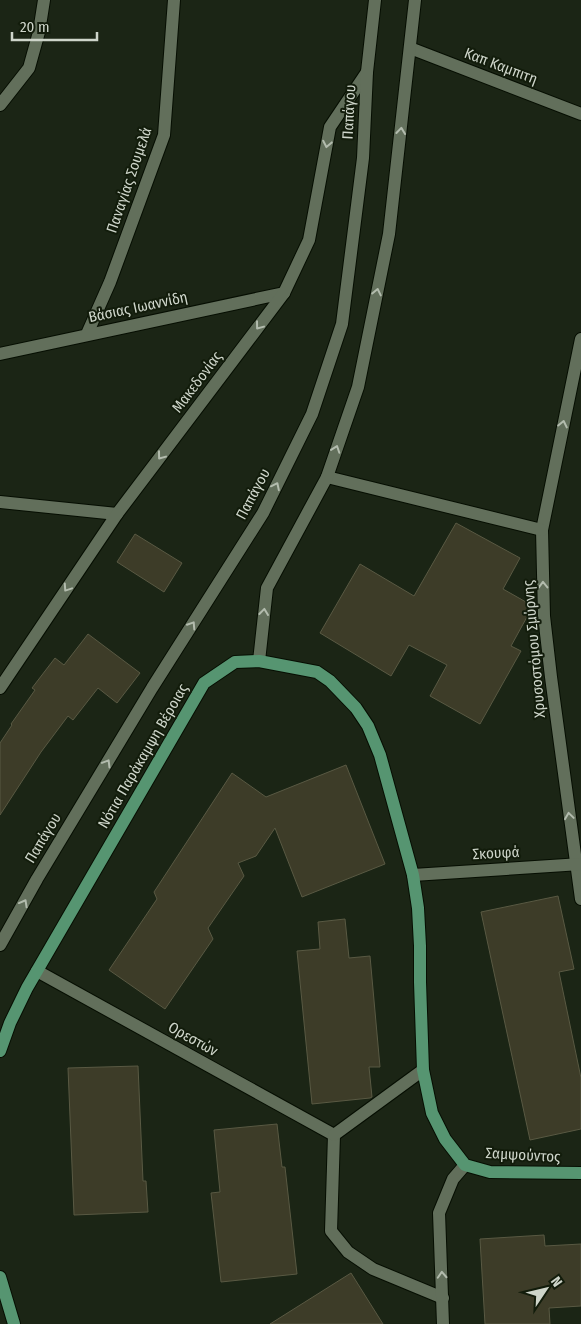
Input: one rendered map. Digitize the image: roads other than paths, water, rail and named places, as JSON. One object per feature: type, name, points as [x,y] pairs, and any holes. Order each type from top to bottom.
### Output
[{"type":"main road","name":"Νότια Παράκαμψη Βέροιας","points":[[0,1051],[10,1023],[36,971],[204,683],[235,662],[259,660],[317,672],[330,681],[356,708],[368,726],[380,755],[413,875],[418,908],[423,1070],[432,1113],[445,1139],[465,1165]]},
{"type":"main road","name":"Σαμψούντος","points":[[465,1165],[490,1172],[581,1173]]},
{"type":"main road","points":[[0,1277],[14,1324]]},
{"type":"street","points":[[0,105],[29,68],[39,32],[44,0]]},
{"type":"street","name":"Παναγίας Σουμελά","points":[[87,334],[110,282],[164,134],[174,0]]},
{"type":"street","name":"Παπάγου","points":[[0,945],[37,879],[152,688],[263,513],[312,414],[342,324],[363,158],[367,72],[375,0]]},
{"type":"street","points":[[259,660],[267,588],[327,477],[358,387],[389,234],[415,0]]},
{"type":"street","name":"Καπ Καμπιτη","points":[[410,48],[581,114]]},
{"type":"street","name":"Μακεδονίας","points":[[0,688],[118,514],[284,294],[309,240],[330,127],[367,72]]},
{"type":"street","name":"Βάσιας Ιωαννίδη","points":[[0,354],[87,334],[284,294]]},
{"type":"street","name":"Χρυσοστόμου Σμύρνης","points":[[581,339],[542,530],[544,616],[550,677],[578,865],[581,898]]},
{"type":"street","points":[[327,477],[542,530]]},
{"type":"street","points":[[0,502],[118,514]]},
{"type":"street","name":"Σκουφά","points":[[413,875],[578,865]]},
{"type":"street","name":"Ορεστών","points":[[36,971],[334,1134]]},
{"type":"street","points":[[423,1070],[334,1134],[331,1231],[348,1252],[373,1269],[443,1298]]},
{"type":"street","points":[[443,1324],[438,1213],[453,1179],[465,1165]]}]
